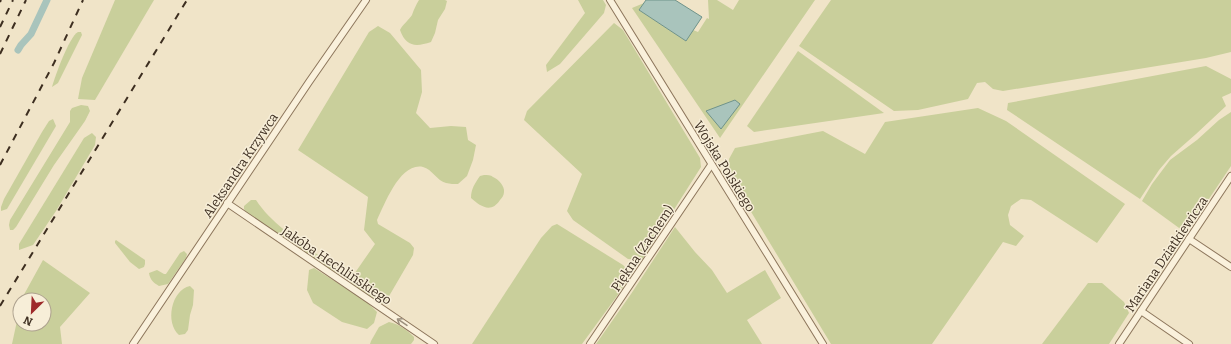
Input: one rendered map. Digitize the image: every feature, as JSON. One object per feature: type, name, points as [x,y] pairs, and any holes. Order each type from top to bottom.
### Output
[{"type":"street","name":"Aleksandra Krzywca","points":[[133,344],[366,0]]},
{"type":"street","name":"Wojska Polskiego","points":[[610,0],[822,344]]},
{"type":"street","name":"Piękna (Zachem)","points":[[590,344],[711,165]]},
{"type":"street","name":"Mariana Dziatkiewicza","points":[[1120,344],[1231,176]]},
{"type":"street","name":"Jakóba Hechlińskiego","points":[[227,204],[434,344]]},
{"type":"street","points":[[1189,239],[1231,268]]},
{"type":"street","points":[[1141,311],[1189,344]]},
{"type":"green space","points":[[115,0],[154,0],[95,100],[78,99],[82,78]]},
{"type":"green space","points":[[419,0],[447,1],[445,9],[438,20],[431,42],[416,45],[408,43],[402,36],[400,30],[412,15]]},
{"type":"green space","points":[[578,0],[603,0],[606,5],[604,13],[560,64],[547,72],[546,65],[585,13]]},
{"type":"green space","points":[[708,0],[717,0],[733,10],[739,0],[815,0],[720,138],[632,8],[644,3],[639,10],[686,41],[693,30],[698,32],[707,18],[709,19]]},
{"type":"green space","points":[[831,0],[1231,0],[1231,52],[1206,58],[1003,91],[993,89],[985,82],[977,83],[968,99],[918,110],[894,111],[799,46]]},
{"type":"green space","points":[[614,23],[623,30],[700,158],[701,167],[642,260],[628,259],[573,220],[567,211],[582,174],[524,120],[527,111]]},
{"type":"green space","points":[[378,26],[390,33],[421,70],[422,92],[416,113],[430,128],[451,126],[466,127],[468,140],[476,145],[473,160],[467,176],[458,184],[443,182],[426,168],[415,167],[400,177],[394,186],[377,220],[378,224],[410,243],[414,248],[413,255],[385,303],[380,304],[352,286],[350,280],[375,244],[364,230],[368,197],[298,150],[369,32]]},
{"type":"green space","points":[[81,32],[82,35],[58,83],[52,87],[67,49],[74,35]]},
{"type":"green space","points":[[798,51],[884,113],[754,132],[747,126]]},
{"type":"green space","points":[[1206,66],[1231,79],[1231,93],[1222,97],[1226,106],[1171,156],[1159,170],[1140,199],[1007,110],[1008,103]]},
{"type":"green space","points":[[81,105],[88,106],[90,111],[85,121],[54,165],[16,227],[13,230],[10,230],[10,220],[70,122],[70,111],[72,108]]},
{"type":"green space","points":[[978,108],[1006,121],[1125,204],[1097,243],[1031,200],[1021,199],[1011,206],[1008,215],[1010,225],[1024,236],[1016,246],[1003,242],[932,344],[831,344],[730,177],[729,159],[735,148],[823,131],[865,154],[885,122]]},
{"type":"green space","points":[[1231,112],[1231,166],[1186,233],[1142,201],[1152,184],[1170,160]]},
{"type":"green space","points":[[53,119],[56,126],[7,209],[1,211],[4,199],[42,132],[49,121]]},
{"type":"green space","points":[[92,133],[96,137],[95,145],[56,211],[33,245],[19,250],[19,244],[84,138]]},
{"type":"green space","points":[[489,175],[497,179],[501,183],[504,190],[504,194],[497,204],[489,208],[478,204],[471,198],[475,184],[480,176]]},
{"type":"green space","points":[[251,200],[256,200],[273,220],[343,273],[339,275],[246,213],[244,206]]},
{"type":"green space","points":[[557,224],[623,265],[629,273],[628,281],[582,344],[472,344],[541,238],[552,226]]},
{"type":"green space","points":[[675,227],[712,270],[727,293],[765,270],[781,298],[747,320],[762,344],[596,344]]},
{"type":"green space","points":[[116,240],[145,260],[144,267],[139,269],[130,262],[115,243]]},
{"type":"green space","points":[[184,251],[187,254],[186,258],[168,284],[159,286],[150,278],[149,273],[157,270],[166,274],[180,253]]},
{"type":"green space","points":[[43,260],[90,293],[60,327],[62,344],[12,344],[15,332],[52,332],[52,292],[25,292]]},
{"type":"green space","points":[[314,268],[366,301],[377,312],[374,323],[367,329],[342,322],[313,303],[307,290],[309,270]]},
{"type":"green space","points":[[1088,283],[1102,283],[1124,302],[1129,313],[1109,344],[1042,344]]},
{"type":"green space","points":[[190,286],[194,290],[193,305],[188,330],[185,334],[179,335],[172,323],[172,308],[174,300],[178,294],[183,289]]},
{"type":"green space","points":[[389,322],[403,328],[414,337],[411,344],[370,344],[379,327]]},
{"type":"water","points":[[646,0],[675,0],[702,17],[686,41],[639,10]]},
{"type":"water","points":[[735,100],[740,104],[721,129],[706,111]]},
{"type":"waterway","points":[[18,50],[31,34],[47,0]]},
{"type":"railway","points":[[0,27],[13,0]]},
{"type":"railway","points":[[0,54],[26,0]]},
{"type":"railway","points":[[0,165],[54,63],[83,0]]},
{"type":"railway","points":[[0,306],[187,0]]}]
